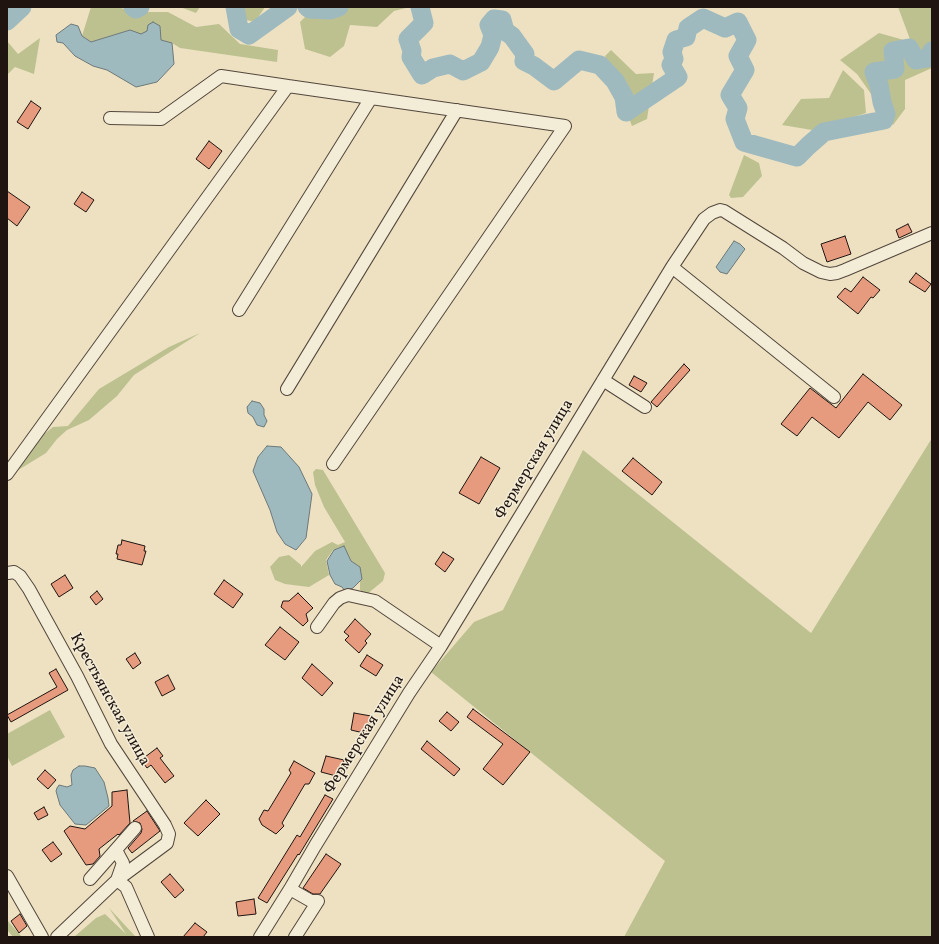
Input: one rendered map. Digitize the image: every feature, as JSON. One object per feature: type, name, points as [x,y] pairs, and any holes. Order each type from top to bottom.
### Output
[{"type":"street","points":[[110,118],[161,119],[221,76],[565,126],[333,464]]},
{"type":"street","points":[[7,474],[288,86]]},
{"type":"street","points":[[239,310],[371,98]]},
{"type":"street","points":[[287,389],[457,110]]},
{"type":"street","name":"Фермерская улица","points":[[260,937],[409,693],[441,646],[672,267],[704,219],[712,213],[720,210],[743,223],[803,263],[821,272],[830,274],[845,270],[932,233]]},
{"type":"street","points":[[672,267],[834,397]]},
{"type":"street","points":[[603,380],[645,407]]},
{"type":"street","name":"Крестьянская улица","points":[[8,573],[14,572],[20,576],[77,676],[111,744],[166,825],[170,834],[167,843],[117,880]]},
{"type":"street","points":[[317,627],[334,603],[348,594],[375,601],[441,646]]},
{"type":"street","points":[[90,879],[135,828]]},
{"type":"street","points":[[57,937],[117,880],[124,863],[116,850]]},
{"type":"street","points":[[7,876],[42,937]]},
{"type":"street","points":[[117,880],[126,887],[148,937]]},
{"type":"street","points":[[290,890],[311,901],[318,901],[295,937]]},
{"type":"green space","points":[[91,7],[118,7],[134,12],[168,12],[196,27],[219,24],[240,44],[278,50],[277,62],[180,48],[172,43],[161,40],[160,26],[141,35],[130,30],[91,42],[82,36]]},
{"type":"green space","points":[[180,7],[200,7],[196,13]]},
{"type":"green space","points":[[226,7],[265,7],[255,22],[229,16]]},
{"type":"green space","points":[[315,7],[410,7],[394,11],[377,27],[350,25],[344,46],[330,57],[305,49],[300,22]]},
{"type":"green space","points":[[898,7],[932,7],[932,68],[905,80],[905,109],[893,125],[857,74],[840,60],[879,33],[911,42]]},
{"type":"green space","points":[[40,38],[34,74],[15,67],[7,75],[7,41],[18,54]]},
{"type":"green space","points":[[611,50],[636,74],[654,73],[647,119],[632,126],[605,56]]},
{"type":"green space","points":[[843,70],[864,90],[866,113],[812,130],[782,125],[801,99],[829,98]]},
{"type":"green space","points":[[744,155],[759,163],[762,176],[743,197],[731,198],[729,195]]},
{"type":"green space","points":[[200,333],[134,375],[117,396],[89,420],[67,430],[57,439],[46,453],[15,472],[8,467],[8,463],[53,427],[68,426],[99,389],[169,347]]},
{"type":"green space","points":[[932,438],[932,937],[624,937],[665,861],[431,672],[474,622],[503,610],[583,450],[811,633]]},
{"type":"green space","points":[[316,469],[323,470],[385,573],[383,581],[366,595],[360,590],[360,567],[351,561],[344,546],[333,550],[326,560],[329,575],[309,587],[285,584],[275,580],[270,567],[279,557],[289,555],[301,565],[301,567],[315,551],[332,542],[338,545],[345,542],[324,507],[315,485],[313,472]]},
{"type":"green space","points":[[50,710],[65,737],[12,766],[7,756],[7,734]]},
{"type":"green space","points":[[109,908],[136,937],[74,937],[96,918],[105,914],[126,934]]},
{"type":"green space","points":[[7,920],[22,937],[13,937],[7,930]]},
{"type":"water","points":[[153,22],[160,26],[161,40],[172,43],[174,64],[157,82],[136,87],[107,70],[93,66],[75,56],[63,43],[57,42],[56,35],[71,24],[78,26],[82,36],[91,42],[130,30],[141,34],[147,31],[148,25]]},
{"type":"water","points":[[734,241],[745,249],[727,274],[720,272],[716,267]]},
{"type":"water","points":[[252,401],[260,403],[264,409],[264,415],[267,421],[264,427],[257,425],[253,417],[248,413],[247,407]]},
{"type":"water","points":[[267,446],[281,447],[299,467],[312,494],[306,538],[296,550],[285,544],[277,532],[270,510],[253,471],[258,457]]},
{"type":"water","points":[[344,546],[351,561],[360,567],[362,579],[353,588],[345,591],[342,587],[335,584],[330,575],[327,561],[334,550]]},
{"type":"water","points":[[79,766],[95,768],[104,782],[109,806],[86,825],[75,824],[60,805],[56,791],[59,785],[67,787],[72,785],[71,775],[73,770]]},
{"type":"building","points":[[31,101],[41,108],[28,129],[17,122]]},
{"type":"building","points":[[209,141],[222,151],[209,169],[196,159]]},
{"type":"building","points":[[7,191],[30,207],[17,226],[7,218]]},
{"type":"building","points":[[82,192],[94,200],[86,212],[74,204]]},
{"type":"building","points":[[908,224],[912,232],[899,238],[896,230]]},
{"type":"building","points":[[845,236],[851,254],[827,262],[821,244]]},
{"type":"building","points":[[916,273],[931,284],[925,292],[909,282]]},
{"type":"building","points":[[863,277],[880,290],[873,298],[871,297],[858,314],[837,297],[845,288],[851,292]]},
{"type":"building","points":[[684,364],[690,370],[657,407],[651,402]]},
{"type":"building","points":[[863,374],[902,405],[890,420],[868,402],[839,438],[812,417],[797,436],[781,424],[810,388],[836,408]]},
{"type":"building","points":[[634,376],[647,383],[641,392],[629,385]]},
{"type":"building","points":[[481,457],[500,468],[479,504],[459,493]]},
{"type":"building","points":[[633,458],[662,482],[652,495],[622,471]]},
{"type":"building","points":[[122,540],[145,546],[144,551],[146,551],[142,565],[117,559],[118,554],[116,554],[118,545],[121,545]]},
{"type":"building","points":[[443,552],[454,559],[445,572],[435,564]]},
{"type":"building","points":[[65,575],[73,588],[59,597],[51,584]]},
{"type":"building","points":[[224,580],[243,594],[233,608],[214,594]]},
{"type":"building","points":[[97,591],[103,599],[96,605],[90,597]]},
{"type":"building","points":[[298,593],[313,608],[306,614],[308,621],[303,626],[281,607],[283,601],[289,601]]},
{"type":"building","points":[[355,619],[371,634],[365,641],[367,643],[359,653],[345,640],[349,636],[344,632]]},
{"type":"building","points":[[280,627],[299,642],[285,660],[265,645]]},
{"type":"building","points":[[135,653],[141,663],[133,669],[126,659]]},
{"type":"building","points":[[367,655],[383,665],[376,676],[360,666]]},
{"type":"building","points":[[312,664],[333,683],[322,696],[302,678]]},
{"type":"building","points":[[56,669],[68,690],[11,722],[7,715],[57,687],[49,673]]},
{"type":"building","points":[[168,675],[175,689],[162,696],[155,682]]},
{"type":"building","points":[[473,709],[530,752],[503,785],[483,769],[503,744],[467,717]]},
{"type":"building","points":[[447,712],[459,722],[451,731],[439,721]]},
{"type":"building","points":[[354,713],[371,716],[368,734],[351,730]]},
{"type":"building","points":[[427,741],[460,769],[454,776],[421,749]]},
{"type":"building","points":[[157,748],[163,756],[160,758],[174,776],[165,783],[151,765],[147,768],[141,760]]},
{"type":"building","points":[[326,756],[344,760],[340,777],[321,772]]},
{"type":"building","points":[[294,761],[315,773],[309,784],[305,784],[282,823],[284,826],[276,834],[262,825],[259,819],[264,810],[268,811],[291,773],[289,770]]},
{"type":"building","points":[[45,770],[56,780],[48,789],[37,779]]},
{"type":"building","points":[[127,790],[130,823],[119,835],[118,834],[99,849],[100,856],[93,864],[86,865],[64,831],[70,826],[85,829],[112,806],[112,792]]},
{"type":"building","points":[[325,795],[333,799],[299,855],[298,854],[267,903],[258,898],[297,835],[300,837]]},
{"type":"building","points":[[206,800],[220,814],[198,836],[184,823]]},
{"type":"building","points":[[44,807],[48,815],[38,820],[34,813]]},
{"type":"building","points":[[147,811],[160,831],[132,853],[128,848],[141,833],[142,829],[140,823],[133,821]]},
{"type":"building","points":[[53,842],[62,854],[51,862],[42,850]]},
{"type":"building","points":[[326,854],[341,864],[320,894],[313,894],[303,888]]},
{"type":"building","points":[[170,874],[184,890],[175,898],[161,882]]},
{"type":"building","points":[[254,899],[256,914],[238,916],[236,902]]},
{"type":"building","points":[[20,914],[27,926],[19,933],[11,921]]},
{"type":"building","points":[[195,923],[207,932],[203,937],[183,937]]},
{"type":"waterway","points":[[7,21],[22,7]]},
{"type":"waterway","points":[[133,7],[136,9],[140,7]]},
{"type":"waterway","points":[[235,7],[239,29],[249,35],[288,7]]},
{"type":"waterway","points":[[307,7],[310,9],[330,10],[339,7]]},
{"type":"waterway","points":[[420,7],[424,23],[408,39],[412,51],[411,57],[422,75],[433,68],[450,64],[463,71],[481,62],[490,47],[493,35],[489,25],[494,19],[502,20],[505,31],[512,36],[525,54],[524,61],[534,66],[554,81],[579,60],[600,65],[615,81],[624,97],[626,112],[678,77],[671,65],[674,59],[672,52],[676,40],[686,37],[688,28],[703,18],[725,28],[738,22],[747,40],[738,56],[745,70],[730,95],[738,108],[735,119],[744,142],[797,157],[824,132],[884,120],[886,114],[879,85],[874,72],[895,69],[893,51],[909,48],[916,60],[928,58],[932,51]]}]
